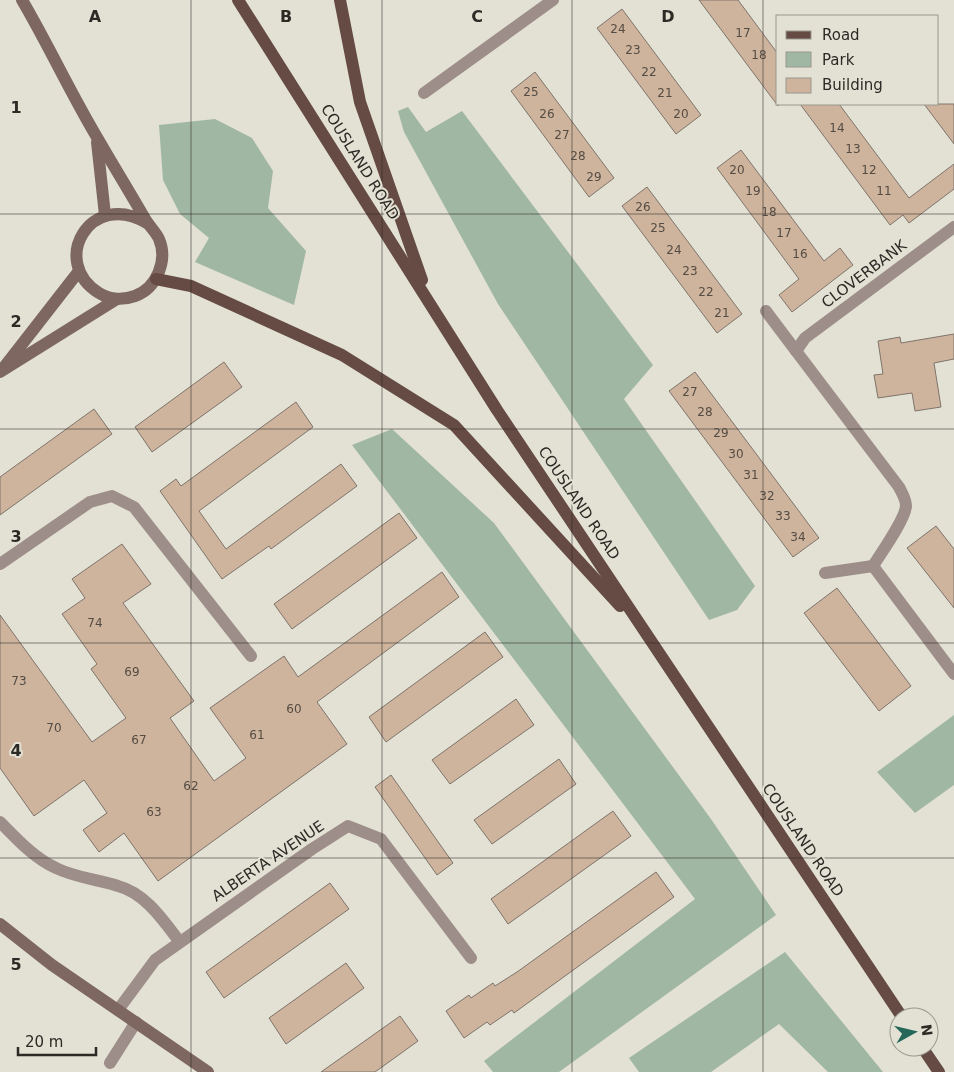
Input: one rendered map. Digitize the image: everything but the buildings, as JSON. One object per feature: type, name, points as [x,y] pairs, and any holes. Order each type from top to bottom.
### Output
[{"type":"main road","name":"COUSLAND ROAD","points":[[238,0],[498,410],[895,1007]]},
{"type":"main road","points":[[340,0],[360,102],[429,301]]},
{"type":"main road","points":[[156,279],[191,286],[342,354],[454,425],[648,636]]},
{"type":"main road","points":[[929,1057],[939,1072]]},
{"type":"street","points":[[0,372],[117,299],[139,294],[156,279],[162,259],[159,239],[147,223],[96,137],[50,48],[22,0]]},
{"type":"street","points":[[424,93],[552,0]]},
{"type":"street","points":[[96,137],[105,215]]},
{"type":"street","points":[[117,299],[101,295],[88,285],[79,272],[76,254],[80,238],[90,224],[105,215],[120,212],[134,215],[147,223]]},
{"type":"street","name":"CLOVERBANK","points":[[796,351],[805,338],[954,227]]},
{"type":"street","points":[[0,372],[79,272]]},
{"type":"street","points":[[766,311],[899,487],[906,507],[872,566]]},
{"type":"street","points":[[0,564],[90,502],[112,496],[134,507],[251,656]]},
{"type":"street","points":[[825,573],[872,566]]},
{"type":"street","points":[[872,566],[954,674]]},
{"type":"street","points":[[0,822],[29,850],[54,868],[83,878],[120,886],[141,897],[163,919],[179,941]]},
{"type":"street","name":"ALBERTA AVENUE","points":[[118,1010],[155,960],[179,941],[348,826],[381,839],[471,958]]},
{"type":"street","points":[[0,924],[52,965],[208,1072]]},
{"type":"street","points":[[110,1063],[136,1022]]},
{"type":"green space","points":[[408,107],[426,132],[462,111],[653,365],[624,399],[755,586],[737,610],[709,620],[498,304],[404,132],[398,111]]},
{"type":"green space","points":[[215,119],[252,138],[273,171],[268,208],[306,251],[294,305],[195,262],[209,238],[180,214],[163,180],[159,125]]},
{"type":"green space","points":[[392,429],[494,523],[711,819],[776,915],[559,1072],[493,1072],[484,1061],[695,899],[352,445]]},
{"type":"green space","points":[[954,715],[954,785],[915,813],[877,772]]},
{"type":"green space","points":[[785,952],[883,1072],[828,1072],[779,1024],[711,1072],[639,1072],[629,1058]]}]
